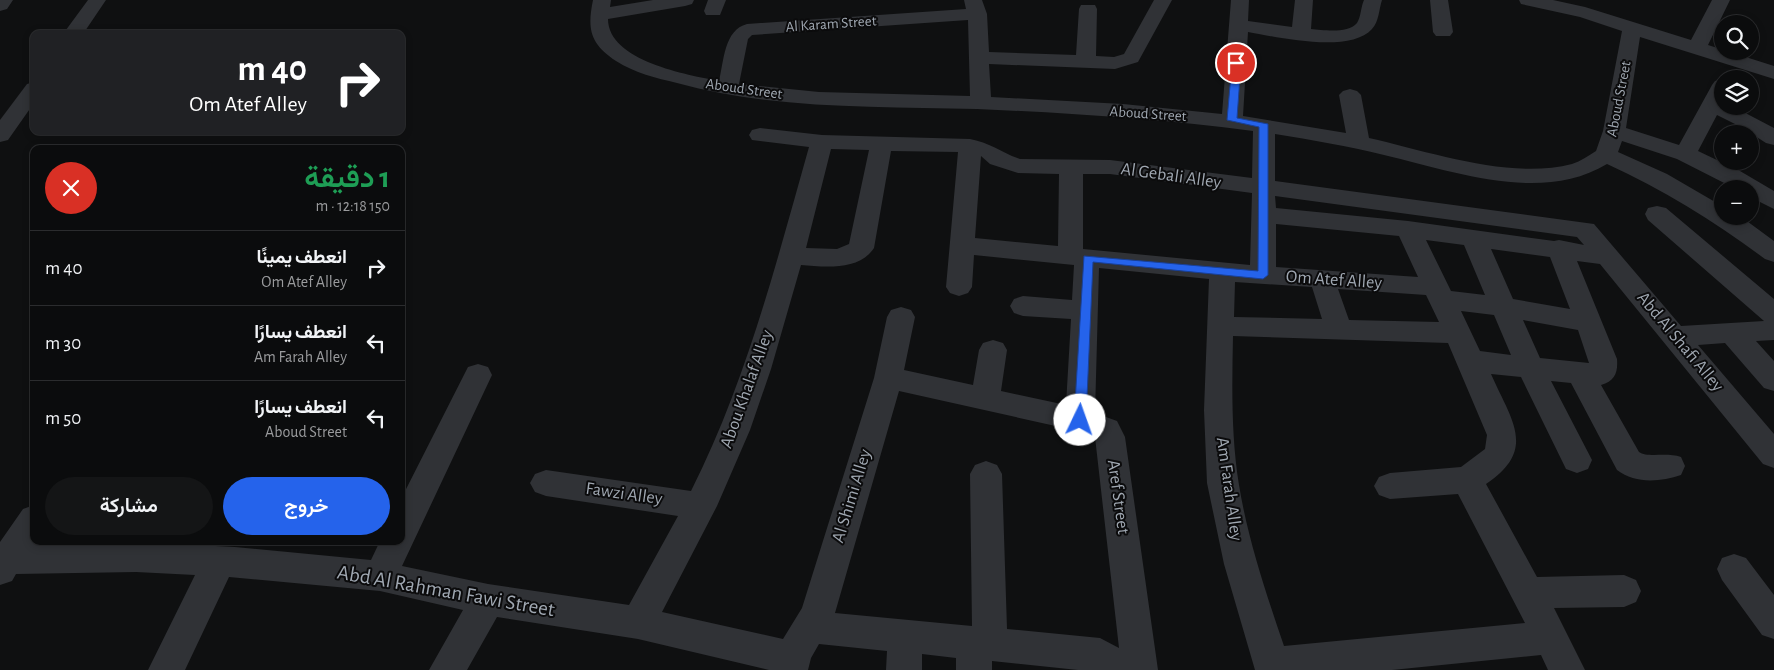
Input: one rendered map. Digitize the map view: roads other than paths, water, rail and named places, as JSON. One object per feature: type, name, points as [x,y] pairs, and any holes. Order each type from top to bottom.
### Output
[{"type":"street","points":[[0,5],[4,0]]},
{"type":"street","points":[[75,30],[97,0]]},
{"type":"street","points":[[601,7],[686,0]]},
{"type":"street","points":[[979,58],[1115,63],[1131,58],[1163,0]]},
{"type":"street","points":[[1232,120],[1240,0]]},
{"type":"street","points":[[1301,34],[1304,0]]},
{"type":"street","points":[[1239,25],[1327,36],[1358,32],[1366,26],[1372,0]]},
{"type":"street","points":[[1439,0],[1443,32]]},
{"type":"street","points":[[1528,0],[1581,6],[1632,28],[1774,73]]},
{"type":"street","points":[[1696,49],[1721,0]]},
{"type":"street","name":"Aboud Street","points":[[601,7],[599,27],[610,45],[631,61],[661,73],[728,88],[816,98],[981,103],[1232,120],[1264,124],[1358,142],[1506,174],[1542,176],[1580,169],[1606,155],[1614,131],[1632,28]]},
{"type":"street","points":[[975,7],[981,103]]},
{"type":"street","name":"Al Karam Street","points":[[728,88],[740,37],[747,30],[975,7]]},
{"type":"street","points":[[1086,62],[1088,9]]},
{"type":"street","points":[[1731,70],[1736,61]]},
{"type":"street","points":[[0,135],[30,94]]},
{"type":"street","points":[[1350,95],[1358,142]]},
{"type":"street","points":[[1685,154],[1714,101]]},
{"type":"street","points":[[1712,105],[1749,122],[1774,138]]},
{"type":"street","points":[[1263,275],[1264,124]]},
{"type":"street","points":[[1614,131],[1685,154],[1732,176],[1774,200]]},
{"type":"street","name":"Al Gebali Alley","points":[[760,135],[822,142],[970,146],[981,148],[1007,164],[1110,167],[1585,230]]},
{"type":"street","name":"Abou Khalaf Alley","points":[[638,623],[702,506],[746,400],[791,256],[822,142]]},
{"type":"street","points":[[791,256],[844,258],[854,254],[861,248],[881,144]]},
{"type":"street","points":[[959,287],[970,146]]},
{"type":"street","points":[[1606,155],[1659,179],[1714,211]]},
{"type":"street","points":[[1071,166],[1085,310],[1080,420]]},
{"type":"street","points":[[1657,214],[1774,314]]},
{"type":"street","points":[[1264,215],[1408,229],[1560,248],[1609,257]]},
{"type":"street","points":[[1735,225],[1774,253]]},
{"type":"street","points":[[1390,486],[1467,480],[1486,467],[1500,454],[1502,435],[1440,293],[1408,229]]},
{"type":"street","name":"Abd Al Shafi Alley","points":[[1585,230],[1676,336],[1774,455]]},
{"type":"street","points":[[1473,237],[1501,306],[1576,460]]},
{"type":"street","name":"Om Atef Alley","points":[[962,246],[1222,272],[1322,279],[1440,293],[1588,322]]},
{"type":"street","points":[[1471,361],[1598,375],[1604,370],[1603,360],[1560,248]]},
{"type":"street","name":"Am Farah Alley","points":[[1222,272],[1220,456],[1230,521],[1272,668]]},
{"type":"street","points":[[1322,279],[1339,331]]},
{"type":"street","points":[[1023,306],[1085,310]]},
{"type":"street","name":"Al Shimi Alley","points":[[790,664],[812,627],[888,378],[901,317]]},
{"type":"street","points":[[1220,326],[1457,333]]},
{"type":"street","points":[[1676,336],[1774,330]]},
{"type":"street","points":[[1731,332],[1774,380]]},
{"type":"street","points":[[985,400],[993,350]]},
{"type":"street","points":[[1580,373],[1628,461],[1633,466],[1642,468],[1670,466]]},
{"type":"street","points":[[405,524],[478,375]]},
{"type":"street","name":"Aref Street","points":[[888,378],[1080,420],[1106,429],[1110,437],[1140,670]]},
{"type":"street","points":[[979,652],[986,474]]},
{"type":"street","points":[[1467,480],[1567,670]]},
{"type":"street","name":"Fawzi Alley","points":[[546,483],[702,506]]},
{"type":"street","points":[[3,565],[30,524]]},
{"type":"street","points":[[380,576],[395,545]]},
{"type":"street","name":"Abd Al Rahman Fawi Street","points":[[3,565],[136,557],[380,576],[488,600],[638,623],[790,664]]},
{"type":"street","points":[[166,670],[219,562]]},
{"type":"street","points":[[1734,569],[1774,623]]},
{"type":"street","points":[[1528,593],[1624,591]]},
{"type":"street","points":[[447,670],[488,600]]},
{"type":"street","points":[[812,627],[905,635],[979,652],[1051,660],[1100,655],[1106,659],[1113,670]]},
{"type":"street","points":[[904,670],[905,635]]},
{"type":"street","points":[[1272,668],[1549,638]]}]
